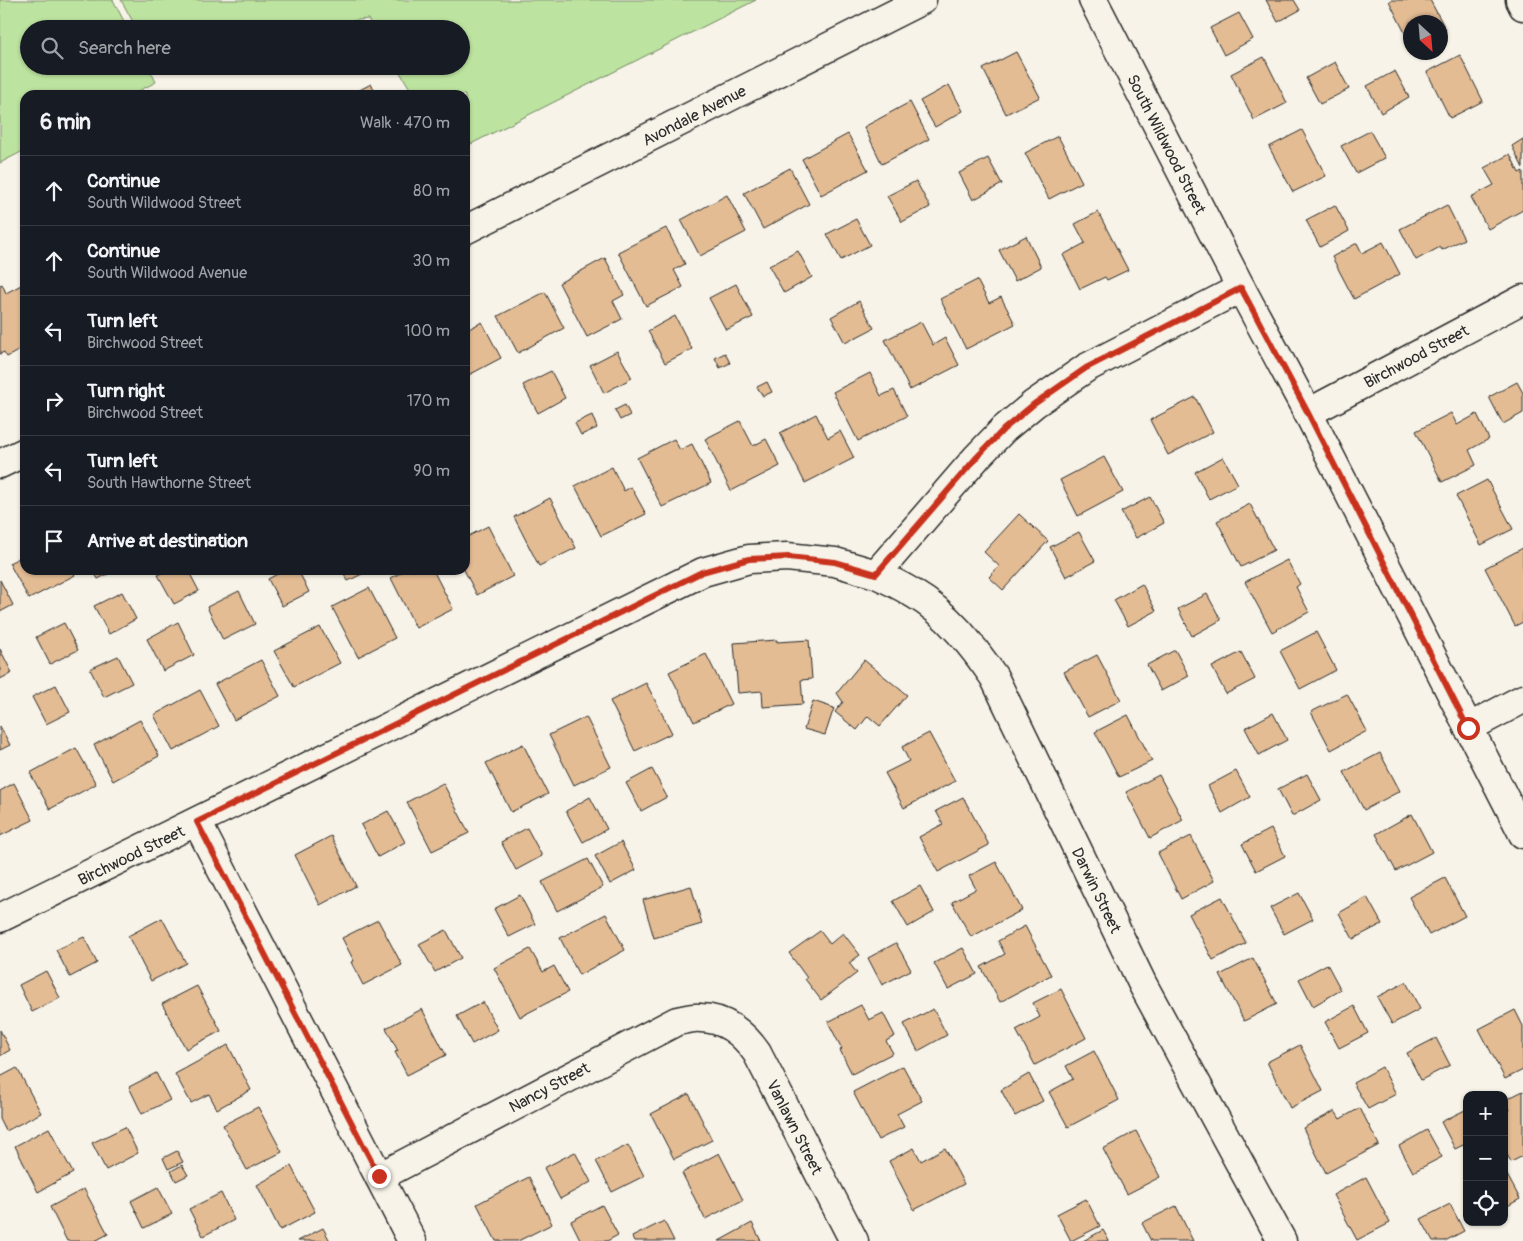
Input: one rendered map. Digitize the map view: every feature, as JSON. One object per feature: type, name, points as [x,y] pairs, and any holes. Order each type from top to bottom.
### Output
[{"type":"street","name":"Avondale Avenue","points":[[470,227],[922,0]]},
{"type":"street","name":"South Wildwood Street","points":[[1093,0],[1241,288],[1308,413]]},
{"type":"street","points":[[1520,0],[1523,6]]},
{"type":"street","points":[[876,574],[977,457],[1004,429],[1034,404],[1086,368],[1241,288]]},
{"type":"street","name":"Birchwood Street","points":[[1308,413],[1523,299]]},
{"type":"street","points":[[1308,413],[1523,834]]},
{"type":"street","points":[[0,464],[20,454]]},
{"type":"street","name":"Birchwood Street","points":[[0,918],[702,572],[749,559],[788,557],[835,562],[876,574]]},
{"type":"street","name":"Darwin Street","points":[[876,574],[915,594],[946,617],[973,645],[994,677],[1143,985],[1282,1241]]},
{"type":"street","points":[[1468,728],[1523,699]]},
{"type":"street","points":[[197,822],[412,1241]]},
{"type":"street","name":"Nancy Street","points":[[379,1176],[677,1021],[700,1017],[716,1020],[724,1024]]},
{"type":"street","name":"Vanlawn Street","points":[[724,1024],[737,1030],[750,1042],[757,1053],[854,1241]]},
{"type":"green space","points":[[0,0],[113,0],[123,20],[20,20],[20,75],[152,75],[156,82],[141,90],[20,90],[20,153],[0,163]]},
{"type":"green space","points":[[121,0],[756,0],[470,144],[470,90],[411,90],[402,75],[470,75],[470,20],[132,20]]},
{"type":"building","points":[[1266,0],[1294,0],[1300,10],[1278,22]]},
{"type":"building","points":[[1430,0],[1438,15],[1403,15],[1403,29],[1389,1]]},
{"type":"building","points":[[1239,13],[1253,39],[1224,55],[1210,28]]},
{"type":"building","points":[[1016,52],[1040,97],[1006,114],[983,69]]},
{"type":"building","points":[[1460,55],[1483,101],[1450,118],[1427,72]]},
{"type":"building","points":[[1264,57],[1287,103],[1254,120],[1231,74]]},
{"type":"building","points":[[1335,62],[1349,89],[1320,104],[1306,78]]},
{"type":"building","points":[[1395,71],[1409,97],[1381,113],[1367,86]]},
{"type":"building","points":[[371,84],[374,90],[360,90]]},
{"type":"building","points":[[949,85],[963,111],[935,127],[920,101]]},
{"type":"building","points":[[910,102],[929,139],[882,164],[864,127]]},
{"type":"building","points":[[1302,130],[1326,176],[1293,192],[1269,147]]},
{"type":"building","points":[[1370,131],[1385,158],[1356,173],[1341,146]]},
{"type":"building","points":[[848,134],[868,170],[821,195],[802,159]]},
{"type":"building","points":[[1058,136],[1082,182],[1049,199],[1025,153]]},
{"type":"building","points":[[1523,139],[1523,168],[1512,146]]},
{"type":"building","points":[[1510,154],[1519,173],[1523,171],[1523,210],[1488,229],[1471,197],[1494,185],[1484,168]]},
{"type":"building","points":[[988,158],[1002,184],[973,200],[959,173]]},
{"type":"building","points":[[790,168],[809,204],[763,229],[744,193]]},
{"type":"building","points":[[916,181],[930,207],[902,222],[887,196]]},
{"type":"building","points":[[727,195],[746,232],[700,256],[681,220]]},
{"type":"building","points":[[1335,205],[1349,231],[1320,247],[1306,220]]},
{"type":"building","points":[[1447,205],[1464,239],[1442,250],[1440,247],[1416,260],[1400,229]]},
{"type":"building","points":[[1098,212],[1128,270],[1107,280],[1105,277],[1080,289],[1063,255],[1085,243],[1075,224]]},
{"type":"building","points":[[856,219],[870,245],[841,260],[827,234]]},
{"type":"building","points":[[666,228],[685,264],[674,270],[683,287],[646,306],[618,252]]},
{"type":"building","points":[[1026,236],[1041,267],[1015,281],[999,250]]},
{"type":"building","points":[[1383,242],[1400,274],[1354,299],[1332,257],[1357,243],[1362,253]]},
{"type":"building","points":[[798,251],[812,277],[784,293],[769,266]]},
{"type":"building","points":[[605,258],[624,295],[613,301],[622,319],[587,337],[559,283]]},
{"type":"building","points":[[977,280],[989,303],[1001,297],[1015,324],[966,349],[940,299]]},
{"type":"building","points":[[2,284],[6,293],[20,286],[20,350],[7,357],[4,352],[0,354],[0,285]]},
{"type":"building","points":[[736,284],[753,317],[726,330],[709,298]]},
{"type":"building","points":[[545,292],[564,328],[518,353],[498,316]]},
{"type":"building","points":[[859,301],[874,328],[845,343],[831,317]]},
{"type":"building","points":[[675,316],[692,349],[665,363],[648,331]]},
{"type":"building","points":[[482,322],[501,358],[470,374],[470,328]]},
{"type":"building","points":[[921,322],[933,345],[945,338],[959,365],[910,390],[885,340]]},
{"type":"building","points":[[617,351],[632,378],[604,393],[590,365]]},
{"type":"building","points":[[725,353],[730,363],[720,368],[715,358]]},
{"type":"building","points":[[551,371],[565,398],[538,413],[523,385]]},
{"type":"building","points":[[870,373],[881,396],[894,390],[907,416],[858,441],[833,392]]},
{"type":"building","points":[[767,382],[772,392],[763,396],[757,387]]},
{"type":"building","points":[[1517,382],[1523,393],[1523,413],[1503,424],[1489,397]]},
{"type":"building","points":[[1195,397],[1213,432],[1168,455],[1150,420]]},
{"type":"building","points":[[625,405],[630,415],[620,420],[615,410]]},
{"type":"building","points":[[1451,413],[1457,425],[1477,414],[1489,439],[1469,450],[1476,465],[1442,482],[1416,431]]},
{"type":"building","points":[[816,414],[828,438],[840,431],[854,458],[805,483],[780,433]]},
{"type":"building","points":[[592,415],[597,428],[581,435],[575,423]]},
{"type":"building","points":[[740,421],[753,446],[766,439],[780,466],[731,491],[705,439]]},
{"type":"building","points":[[674,439],[680,450],[692,444],[711,483],[662,507],[637,458]]},
{"type":"building","points":[[1104,457],[1123,492],[1078,516],[1060,480]]},
{"type":"building","points":[[1223,457],[1238,484],[1209,499],[1195,472]]},
{"type":"building","points":[[612,467],[624,491],[631,487],[646,514],[601,536],[575,486]]},
{"type":"building","points":[[1487,480],[1513,529],[1481,545],[1456,496]]},
{"type":"building","points":[[1150,497],[1164,523],[1136,538],[1121,512]]},
{"type":"building","points":[[550,498],[576,548],[539,566],[514,517]]},
{"type":"building","points":[[1250,504],[1274,550],[1241,567],[1217,521]]},
{"type":"building","points":[[1019,514],[1048,541],[1003,590],[989,577],[999,566],[984,552]]},
{"type":"building","points":[[488,526],[513,576],[477,595],[467,575],[470,575],[470,535]]},
{"type":"building","points":[[1079,532],[1095,561],[1066,577],[1050,547]]},
{"type":"building","points":[[1523,548],[1523,622],[1515,626],[1485,568]]},
{"type":"building","points":[[20,558],[20,575],[75,575],[29,599],[9,563]]},
{"type":"building","points":[[1287,560],[1300,584],[1296,587],[1309,612],[1272,632],[1245,582]]},
{"type":"building","points":[[96,575],[106,575],[98,579]]},
{"type":"building","points":[[158,575],[191,575],[199,591],[174,604]]},
{"type":"building","points":[[276,575],[300,575],[309,592],[282,606],[268,579]]},
{"type":"building","points":[[345,575],[360,575],[348,581]]},
{"type":"building","points":[[397,575],[436,575],[453,609],[416,628],[391,578]]},
{"type":"building","points":[[0,580],[13,605],[0,612]]},
{"type":"building","points":[[1142,584],[1156,611],[1128,626],[1114,600]]},
{"type":"building","points":[[369,588],[395,638],[358,657],[332,607]]},
{"type":"building","points":[[239,591],[255,624],[223,640],[207,607]]},
{"type":"building","points":[[122,592],[136,619],[109,634],[94,606]]},
{"type":"building","points":[[1207,594],[1221,620],[1192,636],[1178,609]]},
{"type":"building","points":[[178,622],[194,655],[163,671],[147,639]]},
{"type":"building","points":[[64,623],[78,650],[50,664],[36,637]]},
{"type":"building","points":[[320,627],[340,663],[294,687],[274,651]]},
{"type":"building","points":[[1316,632],[1336,670],[1300,689],[1280,651]]},
{"type":"building","points":[[777,640],[777,642],[809,640],[812,679],[801,680],[803,704],[763,707],[762,691],[738,693],[734,643]]},
{"type":"building","points":[[0,649],[12,673],[0,679]]},
{"type":"building","points":[[1175,650],[1189,676],[1161,691],[1147,665]]},
{"type":"building","points":[[1241,652],[1255,679],[1226,694],[1212,667]]},
{"type":"building","points":[[706,654],[731,704],[694,722],[669,672]]},
{"type":"building","points":[[1097,655],[1121,700],[1088,717],[1064,672]]},
{"type":"building","points":[[118,656],[132,683],[104,697],[90,669]]},
{"type":"building","points":[[261,660],[280,696],[234,720],[215,684]]},
{"type":"building","points":[[864,660],[907,695],[880,726],[868,716],[857,730],[835,712],[843,702],[837,693]]},
{"type":"building","points":[[646,683],[672,733],[635,751],[610,701]]},
{"type":"building","points":[[56,685],[70,712],[46,724],[32,697]]},
{"type":"building","points":[[200,690],[219,726],[173,751],[154,715]]},
{"type":"building","points":[[1347,694],[1367,731],[1331,750],[1311,712]]},
{"type":"building","points":[[813,701],[834,708],[825,735],[804,729]]},
{"type":"building","points":[[1273,713],[1287,740],[1259,755],[1245,728]]},
{"type":"building","points":[[1128,715],[1152,761],[1119,777],[1095,732]]},
{"type":"building","points":[[586,717],[611,767],[574,785],[549,735]]},
{"type":"building","points":[[140,720],[159,756],[113,781],[94,745]]},
{"type":"building","points":[[0,726],[10,745],[0,750]]},
{"type":"building","points":[[929,733],[955,781],[904,808],[885,773],[909,761],[902,747]]},
{"type":"building","points":[[523,744],[548,794],[511,812],[486,763]]},
{"type":"building","points":[[76,748],[96,784],[50,809],[30,773]]},
{"type":"building","points":[[1380,753],[1400,791],[1364,810],[1344,772]]},
{"type":"building","points":[[652,769],[667,797],[641,811],[626,783]]},
{"type":"building","points":[[1236,771],[1250,797],[1222,813],[1208,786]]},
{"type":"building","points":[[1307,774],[1321,800],[1292,816],[1278,789]]},
{"type":"building","points":[[1159,775],[1183,820],[1150,838],[1126,792]]},
{"type":"building","points":[[14,783],[33,820],[0,836],[0,791]]},
{"type":"building","points":[[443,783],[469,833],[432,851],[407,802]]},
{"type":"building","points":[[590,797],[607,829],[583,842],[566,811]]},
{"type":"building","points":[[963,797],[989,845],[938,872],[919,837],[943,824],[936,811]]},
{"type":"building","points":[[388,811],[405,842],[378,857],[361,825]]},
{"type":"building","points":[[1412,814],[1432,852],[1396,871],[1376,834]]},
{"type":"building","points":[[527,828],[542,856],[516,870],[501,842]]},
{"type":"building","points":[[1271,829],[1285,856],[1256,871],[1242,844]]},
{"type":"building","points":[[331,836],[356,886],[320,905],[295,855]]},
{"type":"building","points":[[1191,836],[1214,881],[1181,899],[1158,853]]},
{"type":"building","points":[[621,842],[636,870],[610,884],[595,856]]},
{"type":"building","points":[[588,859],[603,887],[557,911],[542,882]]},
{"type":"building","points":[[996,862],[1022,910],[971,937],[952,902],[976,889],[969,876]]},
{"type":"building","points":[[1445,878],[1465,916],[1429,935],[1409,897]]},
{"type":"building","points":[[691,886],[702,924],[654,938],[643,900]]},
{"type":"building","points":[[920,886],[934,912],[908,927],[893,901]]},
{"type":"building","points":[[1299,893],[1313,919],[1284,934],[1270,908]]},
{"type":"building","points":[[520,895],[535,924],[509,937],[494,909]]},
{"type":"building","points":[[1222,897],[1246,943],[1213,960],[1189,914]]},
{"type":"building","points":[[1367,897],[1382,924],[1353,939],[1339,913]]},
{"type":"building","points":[[606,914],[625,950],[579,975],[560,938]]},
{"type":"building","points":[[162,918],[186,963],[151,981],[128,936]]},
{"type":"building","points":[[378,920],[402,965],[363,985],[351,962],[354,961],[342,938]]},
{"type":"building","points":[[1025,926],[1051,975],[1000,1002],[981,967],[1005,954],[998,941]]},
{"type":"building","points":[[446,930],[461,958],[435,972],[419,944]]},
{"type":"building","points":[[820,931],[830,944],[843,933],[860,955],[849,963],[857,973],[821,1000],[789,953]]},
{"type":"building","points":[[84,937],[97,963],[70,977],[56,950]]},
{"type":"building","points":[[896,943],[911,970],[882,985],[868,958]]},
{"type":"building","points":[[963,948],[977,974],[948,989],[934,963]]},
{"type":"building","points":[[530,949],[543,972],[554,966],[568,992],[520,1017],[494,968]]},
{"type":"building","points":[[1253,958],[1277,1004],[1244,1021],[1220,975]]},
{"type":"building","points":[[1327,964],[1341,990],[1313,1006],[1299,979]]},
{"type":"building","points":[[46,971],[60,998],[32,1012],[19,985]]},
{"type":"building","points":[[1406,982],[1420,1009],[1392,1024],[1377,997]]},
{"type":"building","points":[[197,986],[221,1031],[186,1049],[162,1004]]},
{"type":"building","points":[[1061,989],[1086,1038],[1035,1065],[1016,1030],[1040,1017],[1033,1003]]},
{"type":"building","points":[[483,1002],[498,1030],[472,1044],[457,1016]]},
{"type":"building","points":[[861,1005],[869,1020],[883,1013],[895,1036],[886,1041],[893,1053],[852,1074],[828,1022]]},
{"type":"building","points":[[1354,1006],[1368,1033],[1339,1048],[1325,1022]]},
{"type":"building","points":[[422,1009],[446,1055],[407,1075],[395,1052],[398,1051],[386,1028]]},
{"type":"building","points":[[933,1009],[947,1035],[918,1051],[904,1024]]},
{"type":"building","points":[[1515,1010],[1523,1026],[1523,1070],[1505,1079],[1479,1029]]},
{"type":"building","points":[[0,1030],[10,1050],[0,1056]]},
{"type":"building","points":[[1436,1038],[1450,1065],[1421,1080],[1407,1053]]},
{"type":"building","points":[[228,1045],[251,1090],[217,1109],[209,1094],[191,1103],[175,1074]]},
{"type":"building","points":[[1300,1045],[1323,1091],[1290,1108],[1267,1062]]},
{"type":"building","points":[[1094,1051],[1119,1100],[1068,1127],[1049,1092],[1073,1079],[1066,1066]]},
{"type":"building","points":[[903,1066],[922,1101],[897,1114],[904,1127],[878,1140],[853,1092]]},
{"type":"building","points":[[1382,1067],[1396,1094],[1368,1109],[1353,1083]]},
{"type":"building","points":[[17,1068],[41,1113],[6,1131],[0,1119],[0,1077]]},
{"type":"building","points":[[156,1073],[170,1100],[142,1114],[129,1087]]},
{"type":"building","points":[[1029,1074],[1043,1101],[1015,1116],[1001,1090]]},
{"type":"building","points":[[1523,1091],[1523,1156],[1511,1162],[1508,1156],[1508,1111],[1510,1110],[1508,1098]]},
{"type":"building","points":[[689,1094],[712,1140],[674,1159],[651,1114]]},
{"type":"building","points":[[258,1107],[282,1152],[247,1170],[223,1125]]},
{"type":"building","points":[[1360,1108],[1379,1145],[1326,1173],[1303,1128],[1335,1111],[1340,1119]]},
{"type":"building","points":[[1463,1111],[1463,1145],[1455,1149],[1441,1122]]},
{"type":"building","points":[[125,1127],[138,1153],[106,1170],[92,1143]]},
{"type":"building","points":[[49,1128],[73,1173],[38,1192],[15,1146]]},
{"type":"building","points":[[1427,1130],[1442,1157],[1413,1172],[1399,1146]]},
{"type":"building","points":[[1136,1131],[1160,1177],[1127,1194],[1103,1149]]},
{"type":"building","points":[[628,1145],[644,1176],[612,1192],[596,1161]]},
{"type":"building","points":[[914,1148],[921,1161],[945,1148],[964,1184],[914,1210],[889,1161]]},
{"type":"building","points":[[177,1151],[183,1162],[168,1169],[163,1158]]},
{"type":"building","points":[[575,1152],[591,1182],[560,1199],[544,1168]]},
{"type":"building","points":[[719,1153],[743,1200],[705,1219],[682,1173]]},
{"type":"building","points":[[182,1165],[188,1175],[176,1181],[171,1171]]},
{"type":"building","points":[[291,1166],[315,1212],[280,1230],[257,1185]]},
{"type":"building","points":[[529,1177],[552,1224],[518,1241],[496,1241],[477,1204]]},
{"type":"building","points":[[1366,1177],[1390,1223],[1357,1240],[1333,1195]]},
{"type":"building","points":[[1508,1177],[1520,1199],[1508,1206]]},
{"type":"building","points":[[158,1187],[172,1214],[144,1228],[131,1201]]},
{"type":"building","points":[[84,1189],[108,1234],[95,1241],[67,1241],[50,1207]]},
{"type":"building","points":[[221,1193],[234,1220],[203,1236],[189,1209]]},
{"type":"building","points":[[1086,1199],[1100,1226],[1071,1241],[1057,1214]]},
{"type":"building","points":[[1450,1204],[1464,1231],[1445,1241],[1433,1241],[1421,1219]]},
{"type":"building","points":[[602,1205],[618,1235],[607,1241],[581,1241],[571,1221]]},
{"type":"building","points":[[1176,1206],[1193,1241],[1151,1241],[1142,1223]]},
{"type":"building","points":[[664,1221],[674,1241],[634,1241],[632,1237]]},
{"type":"building","points":[[752,1223],[761,1241],[719,1241]]},
{"type":"building","points":[[323,1228],[330,1241],[298,1241]]},
{"type":"building","points":[[1103,1230],[1109,1241],[1083,1241]]},
{"type":"route","points":[[379,1176],[197,822],[702,572],[749,559],[788,557],[835,562],[876,574],[977,457],[1004,429],[1034,404],[1086,368],[1241,288],[1308,413],[1468,728]]}]
